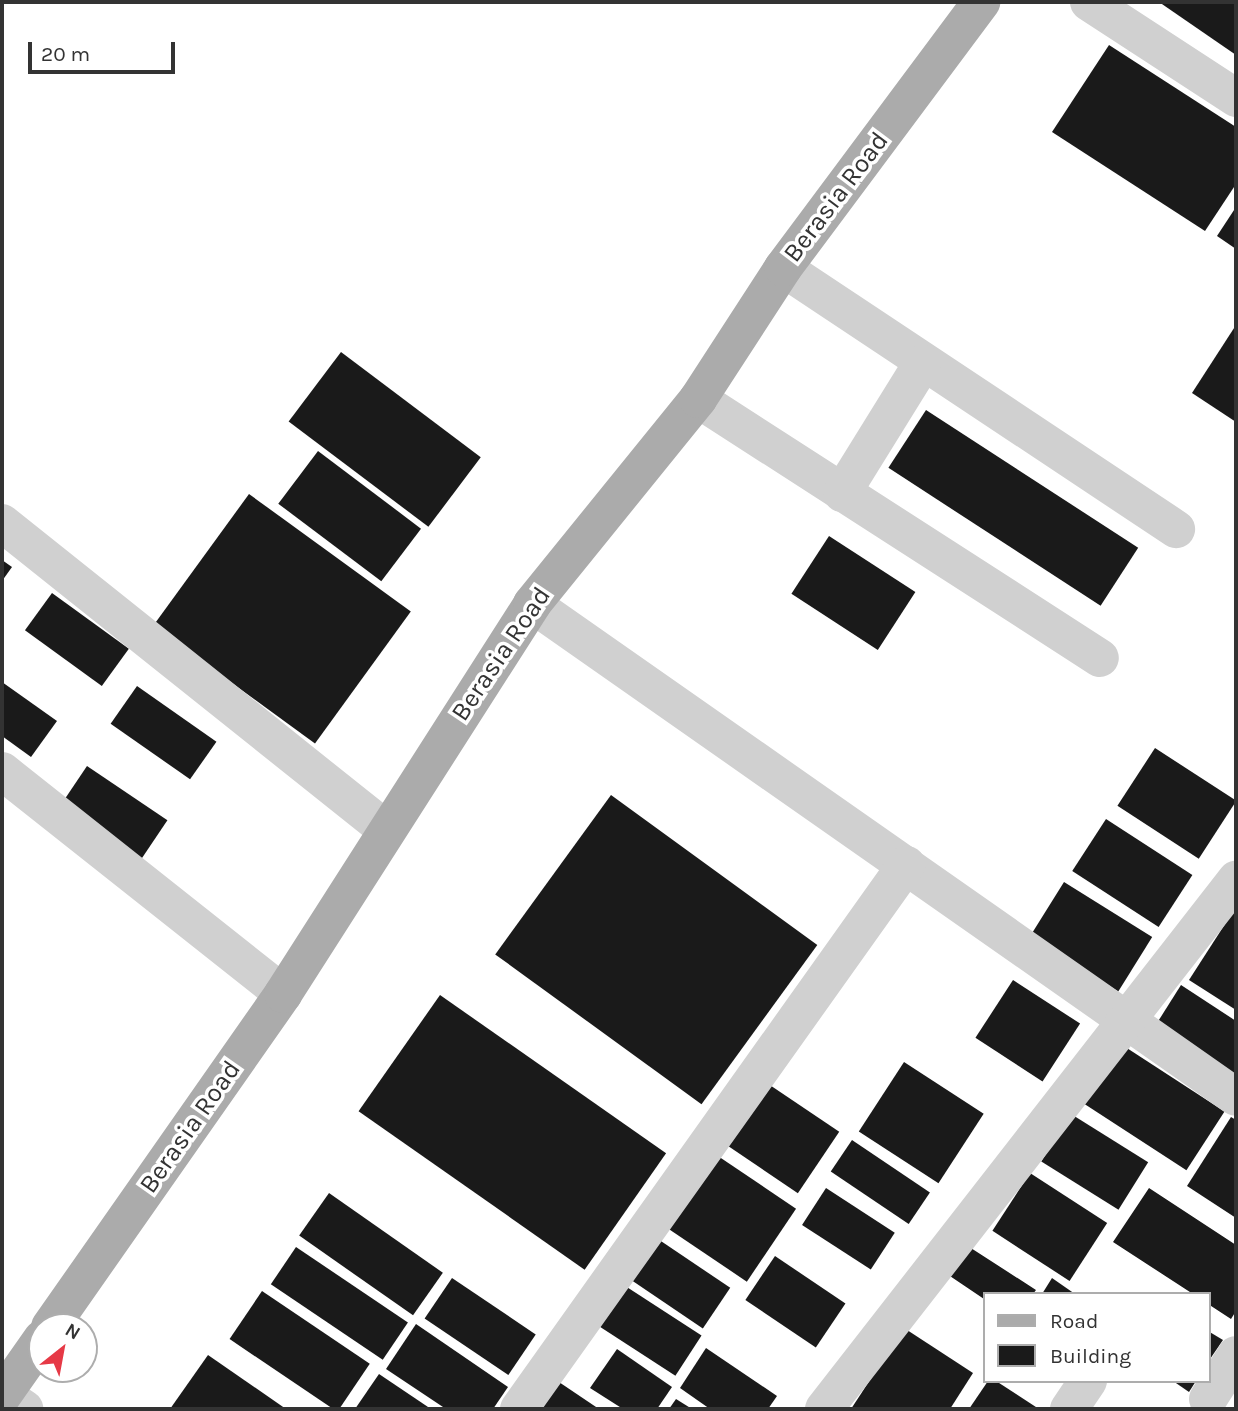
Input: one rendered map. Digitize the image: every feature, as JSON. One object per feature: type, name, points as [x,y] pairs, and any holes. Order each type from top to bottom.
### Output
[{"type":"main road","name":"Berasia Road","points":[[60,1313],[283,994],[531,604],[698,399],[783,268],[981,2]]},
{"type":"main road","points":[[8,1399],[28,1364]]},
{"type":"street","points":[[1089,2],[1236,98]]},
{"type":"street","points":[[783,268],[922,364],[1176,528]]},
{"type":"street","points":[[842,493],[922,364]]},
{"type":"street","points":[[698,399],[1100,658]]},
{"type":"street","points":[[2,523],[385,830]]},
{"type":"street","points":[[531,604],[1236,1097]]},
{"type":"street","points":[[2,771],[283,994]]},
{"type":"street","points":[[519,1409],[906,865]]},
{"type":"street","points":[[824,1409],[1236,880]]},
{"type":"street","points":[[1208,1399],[1236,1355]]},
{"type":"street","points":[[1069,1409],[1087,1383]]},
{"type":"building","points":[[1159,2],[1236,2],[1236,55]]},
{"type":"building","points":[[1109,45],[1236,127],[1236,184],[1205,231],[1052,132]]},
{"type":"building","points":[[1236,207],[1236,249],[1217,236]]},
{"type":"building","points":[[1236,325],[1236,422],[1192,393]]},
{"type":"building","points":[[341,352],[481,457],[428,527],[289,421]]},
{"type":"building","points":[[926,410],[1138,548],[1101,606],[888,468]]},
{"type":"building","points":[[318,451],[421,529],[381,581],[278,504]]},
{"type":"building","points":[[249,494],[411,612],[315,743],[153,626]]},
{"type":"building","points":[[829,536],[915,592],[878,650],[791,594]]},
{"type":"building","points":[[2,560],[12,567],[2,581]]},
{"type":"building","points":[[52,593],[129,649],[102,686],[25,630]]},
{"type":"building","points":[[2,682],[57,721],[31,757],[2,736]]},
{"type":"building","points":[[137,686],[216,742],[190,779],[111,724]]},
{"type":"building","points":[[1155,748],[1236,801],[1199,859],[1117,806]]},
{"type":"building","points":[[87,766],[167,820],[142,858],[61,804]]},
{"type":"building","points":[[611,795],[817,945],[702,1104],[495,954]]},
{"type":"building","points":[[1106,819],[1192,875],[1159,927],[1072,871]]},
{"type":"building","points":[[1064,882],[1152,937],[1118,991],[1030,936]]},
{"type":"building","points":[[1236,907],[1236,1010],[1189,980]]},
{"type":"building","points":[[1013,980],[1080,1024],[1043,1081],[975,1038]]},
{"type":"building","points":[[1181,985],[1236,1021],[1236,1075],[1157,1023]]},
{"type":"building","points":[[440,995],[666,1153],[585,1270],[359,1111]]},
{"type":"building","points":[[1113,1039],[1225,1111],[1186,1170],[1075,1098]]},
{"type":"building","points":[[904,1062],[984,1114],[938,1183],[859,1132]]},
{"type":"building","points":[[758,1077],[839,1132],[798,1193],[717,1138]]},
{"type":"building","points":[[1071,1114],[1148,1162],[1118,1210],[1041,1161]]},
{"type":"building","points":[[1231,1117],[1236,1120],[1236,1218],[1187,1186]]},
{"type":"building","points":[[852,1140],[930,1193],[909,1224],[831,1172]]},
{"type":"building","points":[[709,1150],[796,1209],[747,1282],[660,1223]]},
{"type":"building","points":[[1030,1173],[1107,1223],[1070,1281],[992,1231]]},
{"type":"building","points":[[826,1188],[895,1233],[871,1270],[802,1225]]},
{"type":"building","points":[[1149,1188],[1236,1245],[1236,1311],[1231,1319],[1210,1305],[1210,1292],[1190,1292],[1113,1242]]},
{"type":"building","points":[[329,1193],[443,1273],[413,1315],[299,1236]]},
{"type":"building","points":[[649,1233],[730,1288],[703,1328],[622,1274]]},
{"type":"building","points":[[960,1241],[1036,1290],[982,1292],[982,1298],[941,1270]]},
{"type":"building","points":[[296,1247],[408,1322],[383,1360],[271,1284]]},
{"type":"building","points":[[775,1256],[845,1304],[816,1347],[745,1300]]},
{"type":"building","points":[[452,1278],[536,1334],[508,1375],[425,1319]]},
{"type":"building","points":[[1052,1278],[1072,1292],[1043,1292]]},
{"type":"building","points":[[616,1280],[702,1336],[675,1376],[590,1320]]},
{"type":"building","points":[[262,1291],[370,1364],[339,1409],[333,1409],[230,1339]]},
{"type":"building","points":[[416,1324],[508,1387],[493,1409],[446,1409],[386,1369]]},
{"type":"building","points":[[904,1328],[973,1373],[950,1409],[851,1409]]},
{"type":"building","points":[[1210,1332],[1223,1340],[1210,1359]]},
{"type":"building","points":[[706,1348],[777,1396],[768,1409],[710,1409],[680,1388]]},
{"type":"building","points":[[617,1349],[672,1387],[657,1409],[623,1409],[590,1388]]},
{"type":"building","points":[[208,1355],[286,1409],[170,1409]]},
{"type":"building","points":[[379,1374],[431,1409],[355,1409]]},
{"type":"building","points":[[553,1378],[599,1409],[532,1409]]},
{"type":"building","points":[[987,1383],[999,1383],[1039,1409],[969,1409]]},
{"type":"building","points":[[1176,1383],[1195,1383],[1189,1392]]},
{"type":"building","points":[[676,1399],[692,1409],[669,1409]]}]
